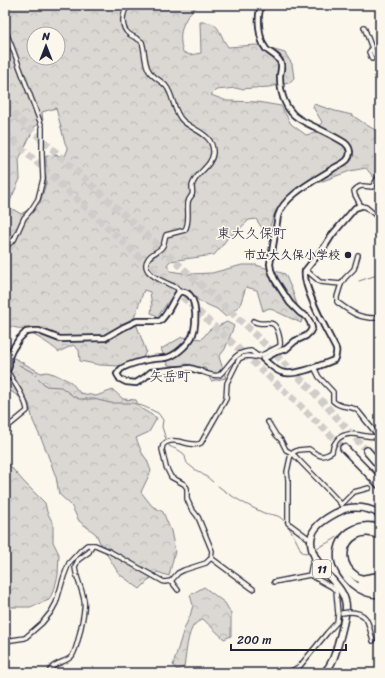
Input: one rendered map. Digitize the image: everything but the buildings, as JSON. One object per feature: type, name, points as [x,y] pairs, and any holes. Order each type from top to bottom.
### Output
[{"type":"highway","points":[[344,448],[380,485]]},
{"type":"highway","points":[[367,451],[380,466]]},
{"type":"highway","points":[[354,458],[380,490]]},
{"type":"highway","points":[[380,529],[374,527],[360,527],[353,530],[347,534],[343,540],[338,556],[339,564],[350,581],[363,591],[380,594]]},
{"type":"highway","points":[[380,535],[368,531],[361,532],[351,538],[345,547],[344,554],[346,567],[351,574],[369,582],[380,583]]},
{"type":"highway","points":[[360,578],[368,579],[380,576]]},
{"type":"highway","points":[[350,581],[365,587],[380,589]]},
{"type":"main road","points":[[311,540],[313,532],[317,526],[343,507],[365,508],[380,514]]},
{"type":"main road","name":"11","points":[[311,540],[315,558],[336,584],[344,597],[346,607],[335,654],[330,667],[324,673]]},
{"type":"street","points":[[129,5],[124,12],[123,19],[125,29],[128,33],[142,42],[149,71],[166,86],[176,111],[182,120],[204,134],[211,142],[213,148],[211,160],[198,176],[192,187],[192,194],[188,204],[188,226],[185,230],[166,235],[163,246],[159,251],[148,258],[146,265],[147,270],[152,275],[177,288],[179,292]]},
{"type":"street","points":[[262,5],[259,22],[261,39],[266,49],[276,56],[281,64],[281,92],[285,103],[292,113],[299,119],[345,142],[350,150],[349,156],[345,162],[293,195],[280,210],[271,253],[271,270],[275,280],[290,303],[300,313],[307,317],[312,328],[306,336],[295,341],[286,349],[276,352],[263,359]]},
{"type":"street","points":[[364,27],[374,54],[380,58]]},
{"type":"street","points":[[5,30],[42,128],[43,179],[38,199],[24,218],[14,240],[5,247]]},
{"type":"street","points":[[372,49],[369,52],[372,59]]},
{"type":"street","points":[[361,206],[354,191],[360,186],[372,187],[380,175]]},
{"type":"street","points":[[5,430],[27,411],[24,401],[6,372],[9,366],[9,357],[12,350],[19,339],[26,332],[40,331],[60,339],[105,338],[137,321],[160,321],[165,316],[179,292],[184,291],[189,293],[194,305],[195,322],[193,336],[190,341],[179,351],[169,357],[150,359],[133,364],[121,370],[117,374],[120,379],[126,382],[136,383],[151,372],[190,368],[213,375],[219,375],[236,356],[243,352],[250,351],[281,372],[287,373],[298,373],[334,360],[337,353],[336,349],[313,303],[305,282],[304,274],[332,235],[355,208],[361,206],[366,207],[380,219]]},
{"type":"street","points":[[358,255],[354,269],[341,284],[336,297],[338,302],[355,315],[380,318]]},
{"type":"street","points":[[306,270],[320,282],[341,284]]},
{"type":"street","points":[[5,641],[26,638],[42,623],[56,603],[64,576],[70,563],[87,545],[95,545],[109,551],[164,582],[172,581],[178,573],[184,570],[206,564],[211,558],[212,552],[210,545],[198,517],[191,508],[187,498],[187,488],[184,484],[171,477],[166,467],[162,449],[163,445],[168,441],[178,441],[198,445],[201,443],[226,399],[228,383],[239,359],[248,356],[254,358],[280,346],[278,333],[274,325],[271,323],[258,323],[253,321]]},
{"type":"street","points":[[314,367],[318,377],[333,392],[332,400],[337,405],[354,408],[358,411],[379,437]]},
{"type":"street","points":[[268,422],[281,440],[286,450],[292,453],[343,507],[354,492],[369,488]]},
{"type":"street","points":[[311,540],[288,523],[287,472],[292,453],[298,450],[309,449],[324,457],[332,452],[332,446],[342,436],[353,434],[371,438],[379,437]]},
{"type":"street","points":[[49,673],[50,670],[56,665],[71,657],[75,651],[85,602],[75,567],[78,560],[89,552],[92,545]]},
{"type":"street","points":[[211,558],[253,589]]},
{"type":"street","points":[[310,575],[310,568],[315,558]]},
{"type":"street","points":[[274,582],[310,575],[332,587],[336,591],[340,613],[337,622],[300,666],[288,673]]},
{"type":"street","points":[[172,581],[178,590]]},
{"type":"street","points":[[340,613],[358,612],[364,615],[373,641]]},
{"type":"green space","points":[[5,5],[199,5],[191,12],[181,31],[181,44],[183,52],[190,55],[201,53],[200,22],[207,22],[218,29],[228,47],[256,45],[285,53],[292,64],[294,78],[289,83],[269,87],[216,90],[211,95],[227,101],[257,102],[281,106],[291,124],[306,135],[315,133],[322,122],[313,107],[314,104],[352,115],[380,133],[380,170],[375,179],[366,168],[350,171],[320,182],[301,185],[275,212],[269,229],[262,228],[256,219],[249,220],[235,233],[229,236],[214,255],[170,261],[167,265],[170,271],[189,274],[212,273],[242,265],[256,265],[285,274],[302,319],[301,323],[269,308],[263,311],[257,290],[246,287],[240,305],[226,317],[217,309],[199,301],[190,290],[171,298],[158,316],[151,313],[152,306],[150,292],[144,290],[134,318],[146,351],[142,360],[119,366],[100,365],[80,361],[79,350],[73,345],[59,352],[37,337],[21,329],[9,326],[5,323]],"holes":[[[56,108],[68,149],[65,156],[46,155],[46,183],[40,203],[21,214],[9,207],[10,201],[20,179],[19,159],[35,126],[43,122],[42,112]]]},
{"type":"green space","points":[[227,322],[234,326],[225,349],[219,357],[226,378],[211,381],[205,368],[168,365],[161,349],[182,337],[202,339],[209,330]]},
{"type":"green space","points":[[5,344],[6,355],[41,373],[47,372],[54,374],[71,382],[80,393],[96,396],[113,390],[123,399],[136,400],[140,408],[157,418],[149,432],[136,438],[151,471],[141,492],[152,506],[163,512],[171,531],[175,551],[169,576],[157,572],[140,589],[119,574],[96,534],[79,521],[71,505],[59,494],[56,477],[33,421],[29,403],[12,392],[8,391],[5,395]]},
{"type":"green space","points":[[5,460],[45,503],[47,512],[53,523],[53,542],[59,554],[58,575],[55,587],[49,600],[30,607],[11,607],[5,609]]},
{"type":"green space","points":[[204,587],[225,603],[231,613],[231,636],[224,639],[203,619],[195,624],[190,633],[184,667],[177,670],[173,665],[193,605],[190,595]]},
{"type":"waterway","points":[[359,281],[380,274]]},
{"type":"waterway","points":[[19,365],[32,372],[46,386],[61,387],[79,399],[94,399],[110,403],[133,403],[158,413],[163,420],[162,427],[166,439]]},
{"type":"waterway","points":[[169,445],[184,454],[188,464],[213,482]]},
{"type":"waterway","points":[[218,486],[234,498],[264,513],[281,518],[290,530],[302,552],[309,552]]},
{"type":"waterway","points":[[315,549],[333,540],[353,525],[373,522],[380,524]]},
{"type":"tunnel","points":[[5,106],[243,323],[311,389],[367,451]]},
{"type":"tunnel","points":[[5,133],[344,448]]},
{"type":"tunnel","points":[[369,488],[380,484]]},
{"type":"place","name":"市立大久保小学校","points":[[348,255]]},
{"type":"district","name":"東大久保町","points":[[252,233]]},
{"type":"district","name":"矢岳町","points":[[170,376]]}]
